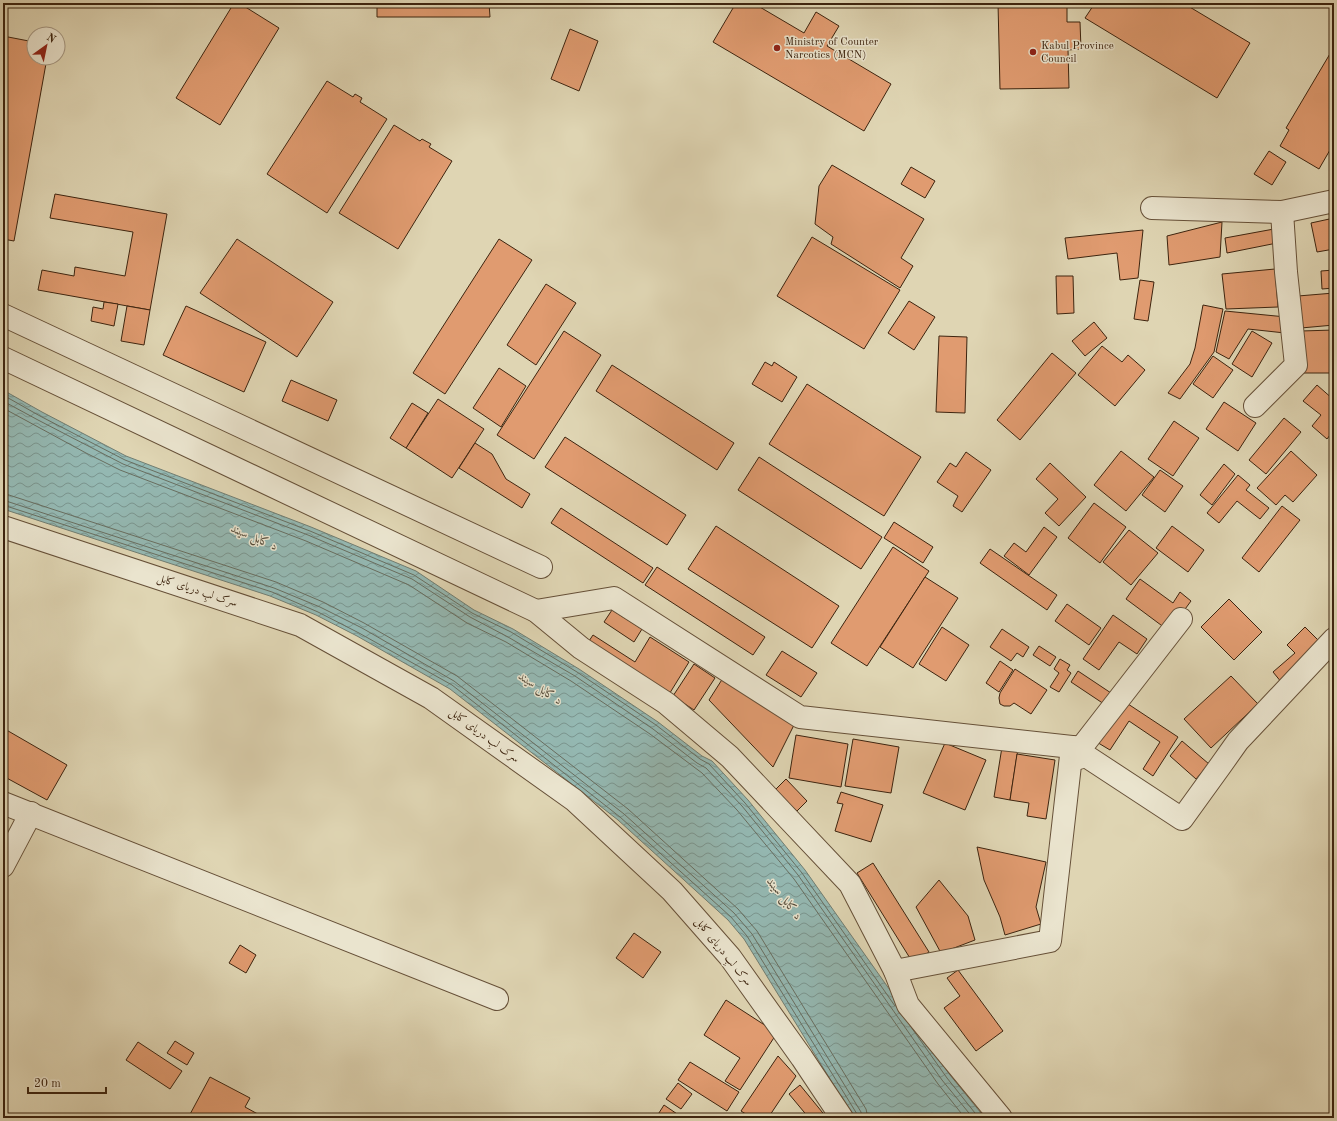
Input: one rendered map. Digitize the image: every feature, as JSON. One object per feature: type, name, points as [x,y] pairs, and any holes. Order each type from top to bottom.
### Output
[{"type":"street","points":[[1152,208],[1282,212],[1334,201]]},
{"type":"street","points":[[1255,406],[1296,365],[1286,272],[1282,212]]},
{"type":"street","points":[[3,315],[541,567]]},
{"type":"street","points":[[3,358],[536,611],[581,648],[666,703],[730,757],[850,884],[895,971],[908,1005],[1001,1118]]},
{"type":"street","name":"سرک لبِ دریای کابل","points":[[3,527],[300,625],[431,698],[574,800],[672,891],[730,957],[802,1058],[842,1118]]},
{"type":"street","points":[[536,611],[614,598],[800,717],[1086,756],[1182,819],[1238,741],[1334,639]]},
{"type":"street","points":[[1071,753],[1081,748],[1181,618]]},
{"type":"street","points":[[895,971],[1050,941],[1071,753]]},
{"type":"street","points":[[3,803],[497,999]]},
{"type":"street","points":[[3,866],[31,813]]},
{"type":"water","name":"د کابل سيند","points":[[3,390],[126,456],[311,527],[416,571],[474,610],[513,629],[579,669],[658,722],[702,756],[712,761],[748,800],[805,870],[950,1075],[985,1118],[854,1118],[744,939],[728,920],[618,820],[450,689],[357,636],[316,615],[270,596],[3,509]]},
{"type":"building","points":[[234,3],[239,3],[279,28],[220,125],[176,98]]},
{"type":"building","points":[[377,3],[489,3],[490,17],[377,17]]},
{"type":"building","points":[[736,3],[753,3],[804,33],[816,12],[839,26],[827,46],[891,84],[864,131],[713,42]]},
{"type":"building","points":[[998,3],[1067,3],[1067,22],[1080,22],[1081,49],[1068,50],[1069,88],[1000,89]]},
{"type":"building","points":[[1095,3],[1183,3],[1250,43],[1217,98],[1085,18]]},
{"type":"building","points":[[570,29],[598,41],[579,91],[551,79]]},
{"type":"building","points":[[3,36],[26,40],[26,66],[46,66],[14,241],[3,239]]},
{"type":"building","points":[[1334,47],[1334,143],[1319,169],[1280,146],[1289,130],[1286,128]]},
{"type":"building","points":[[327,81],[353,97],[355,94],[362,98],[360,102],[387,119],[327,213],[267,174]]},
{"type":"building","points":[[394,125],[420,141],[422,139],[431,144],[429,147],[452,161],[398,249],[339,213]]},
{"type":"building","points":[[1269,151],[1286,162],[1272,185],[1254,174]]},
{"type":"building","points":[[832,165],[924,219],[901,258],[913,266],[900,288],[831,244],[833,237],[815,224],[819,186]]},
{"type":"building","points":[[911,167],[935,181],[925,198],[901,184]]},
{"type":"building","points":[[55,194],[167,214],[150,310],[38,290],[42,270],[74,276],[75,267],[125,276],[133,232],[50,218]]},
{"type":"building","points":[[1334,218],[1334,249],[1317,252],[1311,223]]},
{"type":"building","points":[[1222,222],[1220,257],[1169,265],[1167,236]]},
{"type":"building","points":[[1274,229],[1277,243],[1227,253],[1225,238]]},
{"type":"building","points":[[1143,230],[1138,278],[1120,280],[1117,253],[1068,259],[1065,238]]},
{"type":"building","points":[[812,237],[900,290],[864,349],[777,296]]},
{"type":"building","points":[[237,239],[333,302],[297,357],[200,293]]},
{"type":"building","points":[[499,239],[532,260],[445,394],[413,373]]},
{"type":"building","points":[[1275,269],[1278,307],[1226,309],[1222,274]]},
{"type":"building","points":[[1334,270],[1334,288],[1322,289],[1321,271]]},
{"type":"building","points":[[1056,276],[1073,276],[1074,313],[1057,314]]},
{"type":"building","points":[[1140,280],[1154,282],[1148,321],[1134,319]]},
{"type":"building","points":[[546,284],[576,303],[536,365],[507,345]]},
{"type":"building","points":[[1334,293],[1334,325],[1301,328],[1298,296]]},
{"type":"building","points":[[909,301],[935,317],[914,350],[888,333]]},
{"type":"building","points":[[104,302],[118,304],[114,326],[91,321],[93,307],[103,309]]},
{"type":"building","points":[[1203,305],[1223,309],[1214,352],[1180,399],[1168,393],[1190,364],[1195,348]]},
{"type":"building","points":[[127,306],[150,310],[144,345],[121,341]]},
{"type":"building","points":[[186,306],[266,342],[244,392],[163,355]]},
{"type":"building","points":[[1225,311],[1286,317],[1285,333],[1248,329],[1229,359],[1216,352]]},
{"type":"building","points":[[1094,322],[1107,338],[1085,356],[1072,341]]},
{"type":"building","points":[[1334,330],[1334,373],[1302,373],[1301,331]]},
{"type":"building","points":[[564,331],[601,355],[534,459],[497,435]]},
{"type":"building","points":[[1252,331],[1272,343],[1252,377],[1232,364]]},
{"type":"building","points":[[939,336],[967,337],[965,413],[936,412]]},
{"type":"building","points":[[1102,346],[1122,362],[1128,355],[1145,370],[1115,406],[1078,375]]},
{"type":"building","points":[[1052,353],[1076,373],[1020,440],[997,420]]},
{"type":"building","points":[[1213,356],[1233,370],[1213,398],[1193,384]]},
{"type":"building","points":[[765,362],[772,366],[774,362],[797,377],[782,402],[752,384]]},
{"type":"building","points":[[612,365],[734,443],[717,470],[596,391]]},
{"type":"building","points":[[499,368],[526,386],[501,427],[473,408]]},
{"type":"building","points":[[291,380],[337,400],[328,421],[282,401]]},
{"type":"building","points":[[807,384],[921,457],[884,516],[769,444]]},
{"type":"building","points":[[1317,385],[1334,400],[1334,430],[1327,439],[1312,426],[1321,415],[1303,401]]},
{"type":"building","points":[[438,399],[484,429],[452,478],[406,448]]},
{"type":"building","points":[[1224,402],[1256,423],[1238,451],[1206,429]]},
{"type":"building","points":[[412,403],[428,413],[406,448],[390,438]]},
{"type":"building","points":[[1284,418],[1301,432],[1266,474],[1249,460]]},
{"type":"building","points":[[1174,421],[1199,438],[1173,476],[1148,459]]},
{"type":"building","points":[[565,437],[686,515],[667,545],[545,467]]},
{"type":"building","points":[[475,443],[492,454],[506,479],[530,494],[522,508],[459,468]]},
{"type":"building","points":[[1121,451],[1154,477],[1126,511],[1094,485]]},
{"type":"building","points":[[1291,451],[1317,475],[1293,502],[1285,495],[1276,505],[1257,488]]},
{"type":"building","points":[[966,452],[991,470],[962,512],[953,506],[958,496],[937,482],[950,463],[956,467]]},
{"type":"building","points":[[759,457],[882,537],[861,569],[738,490]]},
{"type":"building","points":[[1050,463],[1086,497],[1059,526],[1045,513],[1058,499],[1036,479]]},
{"type":"building","points":[[1224,464],[1235,474],[1212,505],[1200,495]]},
{"type":"building","points":[[1160,470],[1183,486],[1165,512],[1142,495]]},
{"type":"building","points":[[1238,475],[1250,485],[1246,490],[1269,508],[1260,519],[1237,501],[1219,523],[1207,513]]},
{"type":"building","points":[[1094,503],[1126,527],[1100,563],[1068,538]]},
{"type":"building","points":[[1282,506],[1300,520],[1259,572],[1242,558]]},
{"type":"building","points":[[561,508],[653,568],[643,583],[551,523]]},
{"type":"building","points":[[894,522],[933,547],[923,563],[884,538]]},
{"type":"building","points":[[716,526],[839,606],[812,648],[688,569]]},
{"type":"building","points":[[1172,526],[1204,550],[1188,572],[1156,548]]},
{"type":"building","points":[[1044,527],[1057,537],[1029,575],[1004,556],[1014,543],[1026,552]]},
{"type":"building","points":[[1129,530],[1158,553],[1131,585],[1103,562]]},
{"type":"building","points":[[893,547],[929,571],[867,666],[831,643]]},
{"type":"building","points":[[990,549],[1057,595],[1047,610],[980,563]]},
{"type":"building","points":[[657,567],[765,637],[753,655],[645,585]]},
{"type":"building","points":[[925,577],[958,598],[913,668],[880,647]]},
{"type":"building","points":[[1140,579],[1173,603],[1180,592],[1191,601],[1169,631],[1126,599]]},
{"type":"building","points":[[1229,599],[1262,632],[1234,660],[1201,627]]},
{"type":"building","points":[[1067,604],[1101,628],[1089,645],[1055,621]]},
{"type":"building","points":[[612,610],[642,629],[634,642],[604,622]]},
{"type":"building","points":[[1113,615],[1147,639],[1137,654],[1119,642],[1099,670],[1083,659]]},
{"type":"building","points":[[942,627],[969,645],[946,681],[919,664]]},
{"type":"building","points":[[1305,627],[1324,646],[1282,683],[1273,672],[1295,653],[1287,645]]},
{"type":"building","points":[[1002,629],[1029,647],[1023,657],[1017,653],[1011,661],[990,647]]},
{"type":"building","points":[[593,635],[635,662],[650,637],[689,662],[668,696],[587,644]]},
{"type":"building","points":[[1039,646],[1056,657],[1050,666],[1033,655]]},
{"type":"building","points":[[782,651],[817,673],[801,697],[766,675]]},
{"type":"building","points":[[1060,659],[1070,665],[1067,670],[1071,673],[1059,692],[1050,687],[1059,673],[1054,669]]},
{"type":"building","points":[[1000,661],[1013,670],[999,692],[986,683]]},
{"type":"building","points":[[694,664],[715,678],[694,710],[673,696]]},
{"type":"building","points":[[1015,669],[1047,690],[1031,714],[1014,703],[1010,706],[1000,704],[1000,693]]},
{"type":"building","points":[[1078,671],[1114,695],[1107,706],[1071,682]]},
{"type":"building","points":[[1231,676],[1258,704],[1211,748],[1184,719]]},
{"type":"building","points":[[723,678],[794,725],[773,767],[709,700]]},
{"type":"building","points":[[1122,700],[1178,737],[1153,776],[1143,769],[1160,742],[1129,721],[1110,750],[1095,741]]},
{"type":"building","points":[[3,728],[67,765],[47,800],[3,776]]},
{"type":"building","points":[[796,735],[848,744],[841,787],[789,778]]},
{"type":"building","points":[[853,739],[899,747],[891,793],[845,786]]},
{"type":"building","points":[[1182,741],[1209,764],[1196,779],[1170,756]]},
{"type":"building","points":[[945,743],[986,760],[965,810],[923,793]]},
{"type":"building","points":[[1002,747],[1018,749],[1010,800],[994,797]]},
{"type":"building","points":[[1017,754],[1055,760],[1046,819],[1027,816],[1029,803],[1010,800]]},
{"type":"building","points":[[786,779],[807,801],[797,811],[775,790]]},
{"type":"building","points":[[841,792],[883,805],[871,842],[835,831],[843,804],[837,803]]},
{"type":"building","points":[[977,847],[1046,862],[1036,907],[1041,924],[1005,935],[1000,917],[984,880]]},
{"type":"building","points":[[873,863],[929,952],[913,963],[857,873]]},
{"type":"building","points":[[939,880],[968,916],[975,940],[941,953],[916,907]]},
{"type":"building","points":[[634,933],[661,952],[643,978],[616,958]]},
{"type":"building","points":[[240,945],[256,955],[246,973],[229,963]]},
{"type":"building","points":[[958,970],[1003,1031],[976,1051],[944,1008],[960,996],[947,978]]},
{"type":"building","points":[[726,1000],[777,1033],[740,1090],[725,1081],[740,1058],[704,1035]]},
{"type":"building","points":[[175,1041],[194,1053],[187,1065],[167,1053]]},
{"type":"building","points":[[138,1042],[182,1071],[170,1089],[126,1060]]},
{"type":"building","points":[[778,1056],[796,1076],[768,1118],[752,1118],[741,1111]]},
{"type":"building","points":[[690,1062],[739,1092],[727,1111],[678,1080]]},
{"type":"building","points":[[210,1077],[250,1098],[245,1107],[265,1118],[188,1118]]},
{"type":"building","points":[[678,1083],[692,1094],[681,1109],[666,1099]]},
{"type":"building","points":[[800,1085],[827,1118],[809,1118],[789,1094]]},
{"type":"building","points":[[664,1105],[683,1118],[659,1118],[657,1116]]},
{"type":"place","name":"Ministry of Counter Narcotics (MCN)","points":[[777,48]]},
{"type":"place","name":"Kabul Province Council","points":[[1033,52]]}]
